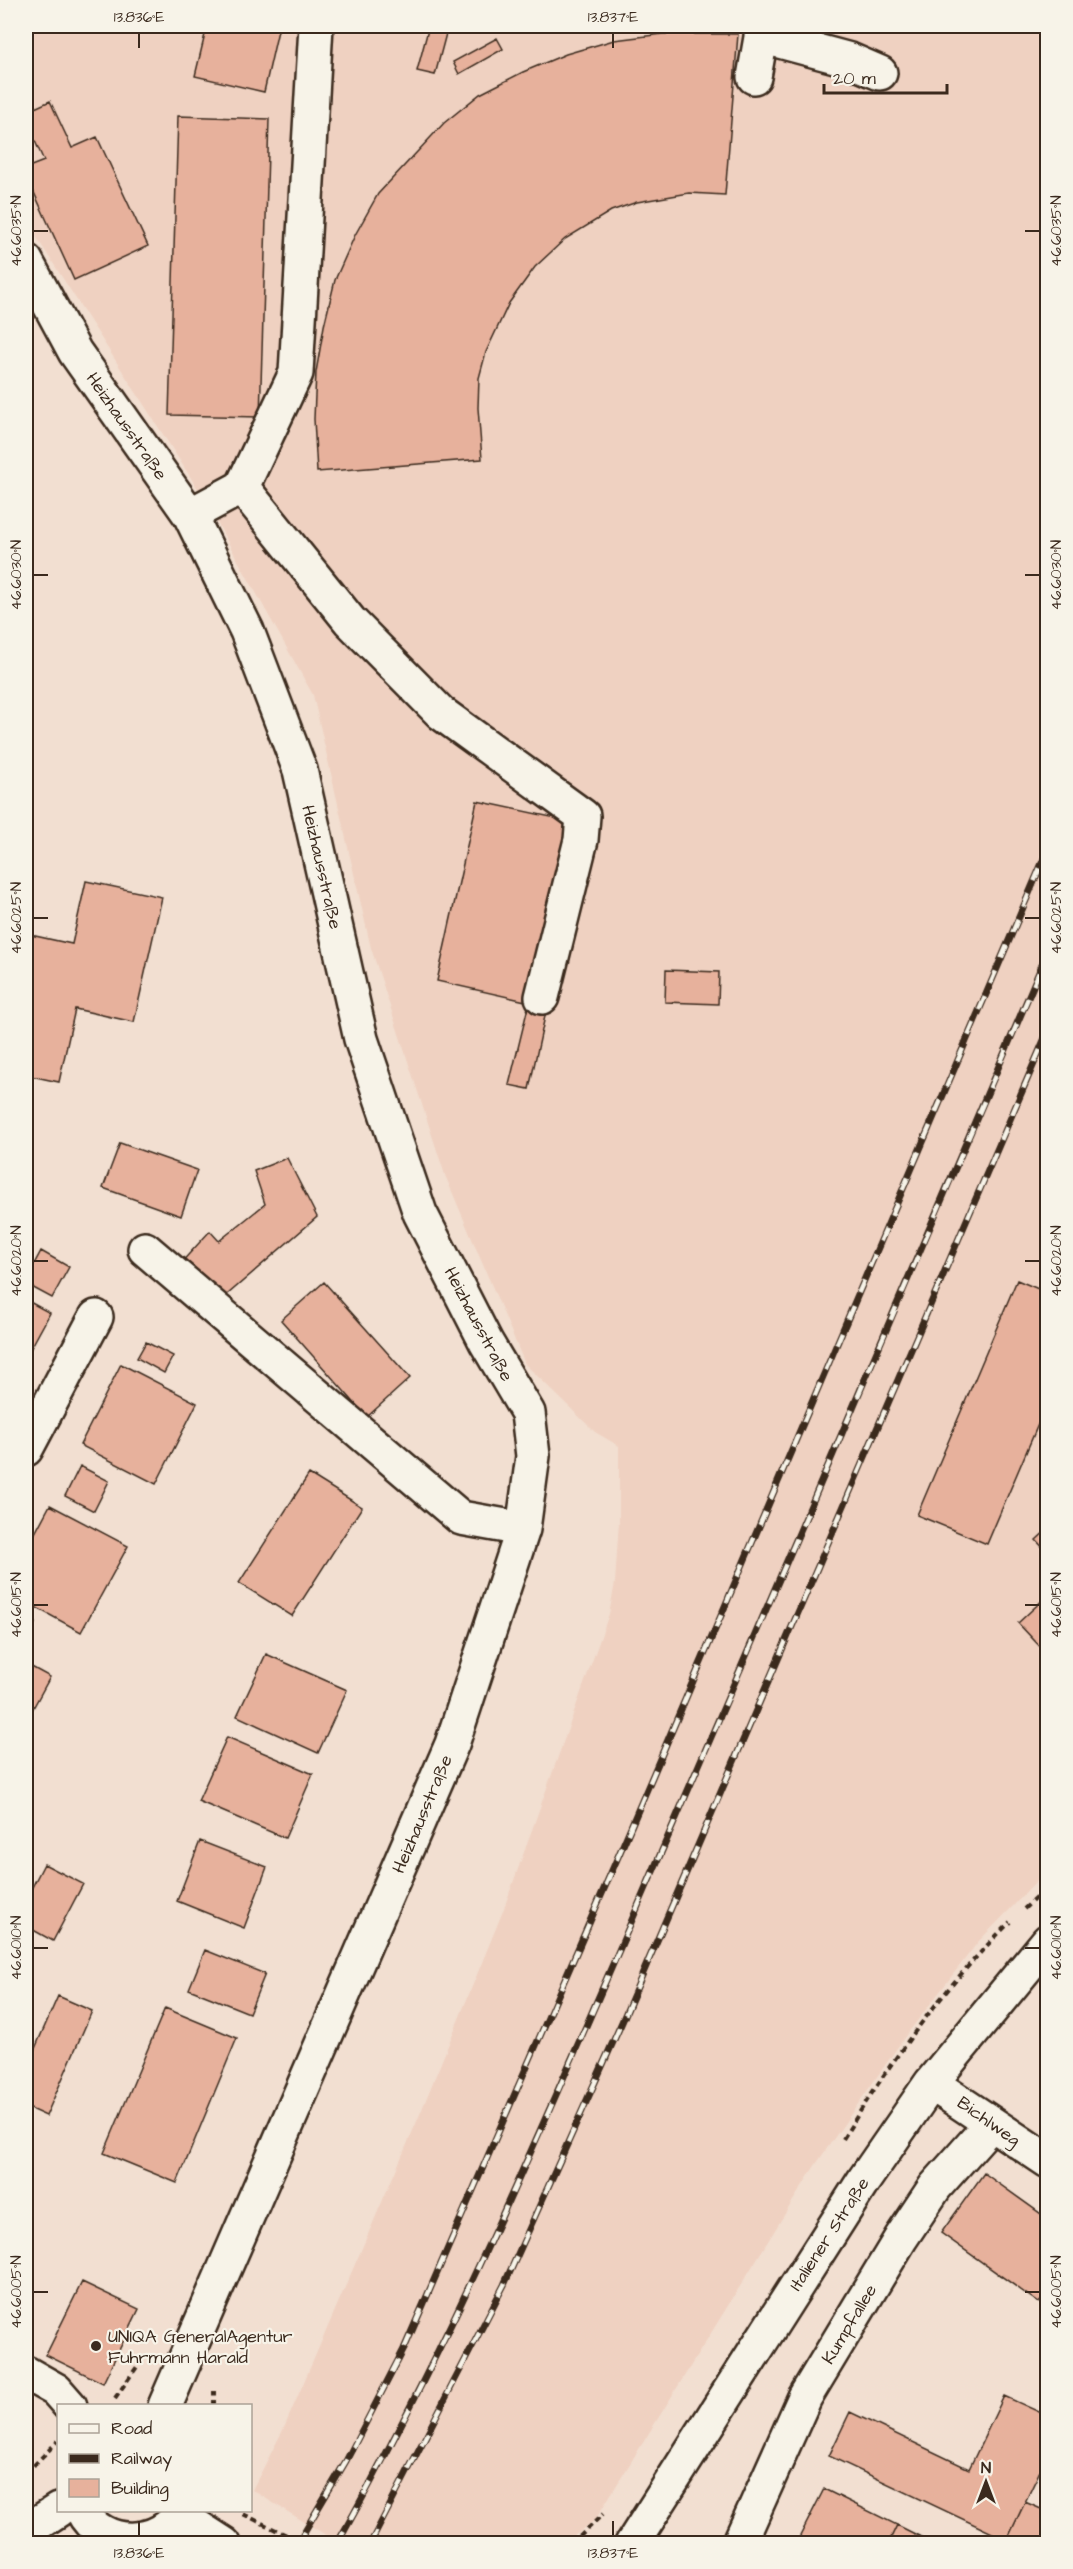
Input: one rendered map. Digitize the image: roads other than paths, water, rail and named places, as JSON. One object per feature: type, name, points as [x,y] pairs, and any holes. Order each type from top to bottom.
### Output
[{"type":"street","points":[[190,515],[242,487],[296,373],[316,26]]},
{"type":"street","points":[[754,77],[762,31],[850,60],[880,73]]},
{"type":"street","name":"Heizhausstraße","points":[[26,261],[75,352],[190,515],[247,631],[300,770],[361,1039],[420,1213],[486,1342],[528,1413],[533,1456],[523,1528],[452,1743],[166,2404]]},
{"type":"street","points":[[242,487],[350,621],[441,713],[583,816],[581,840],[542,997]]},
{"type":"street","points":[[145,1249],[461,1518],[523,1528]]},
{"type":"street","points":[[26,1449],[96,1317]]},
{"type":"street","name":"Italiener Straße","points":[[632,2544],[864,2180],[931,2083],[1047,1941]]},
{"type":"street","name":"Bichlweg","points":[[931,2083],[1047,2161]]},
{"type":"street","name":"Kumpfallee","points":[[739,2544],[805,2397],[895,2248],[935,2187],[992,2124]]},
{"type":"street","points":[[26,2373],[56,2390],[68,2404]]},
{"type":"street","points":[[26,2531],[57,2511]]},
{"type":"street","points":[[83,2512],[98,2530],[114,2537],[132,2540],[150,2537],[167,2529],[181,2513],[224,2543]]},
{"type":"railway","points":[[297,2544],[346,2461],[404,2349],[627,1836],[1048,849]]},
{"type":"railway","points":[[337,2544],[427,2373],[510,2199],[809,1511],[1048,951]]},
{"type":"railway","points":[[370,2544],[504,2285],[622,2022],[1048,1031]]},
{"type":"place","name":"UNIQA GeneralAgentur Fuhrmann Harald","points":[[96,2346]]}]
